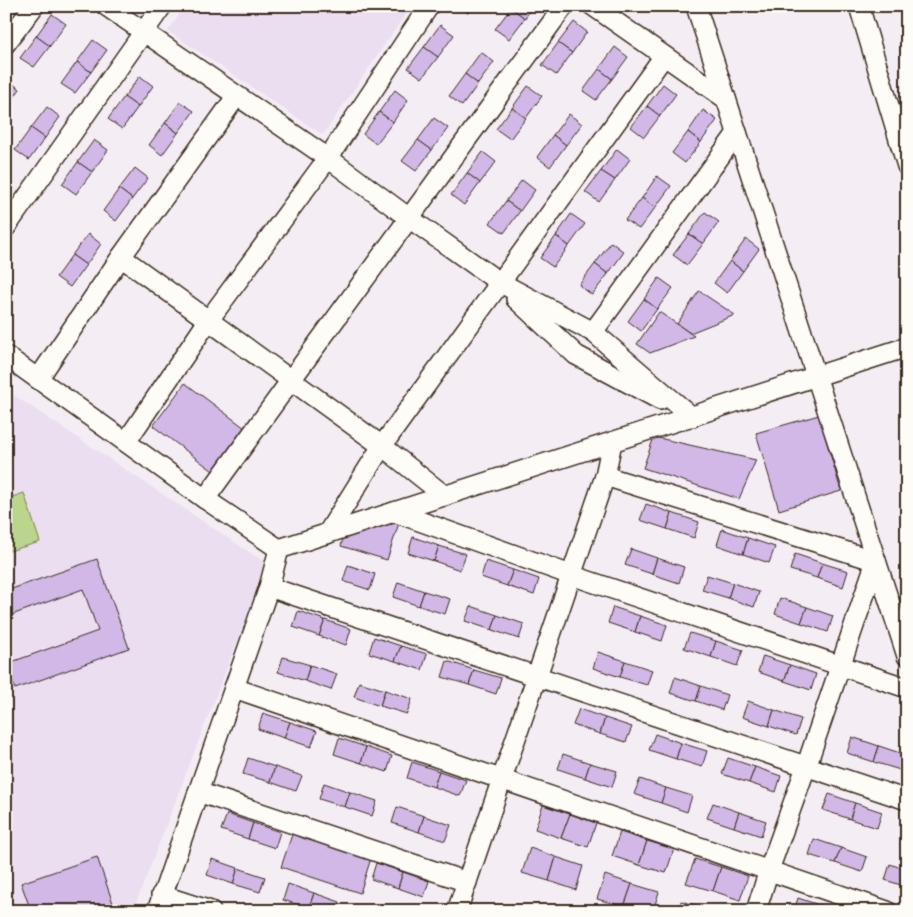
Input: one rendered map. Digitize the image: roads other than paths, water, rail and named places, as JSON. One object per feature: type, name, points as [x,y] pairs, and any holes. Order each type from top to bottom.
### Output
[{"type":"street","points":[[6,43],[34,6]]},
{"type":"street","points":[[106,6],[236,97],[328,158],[499,282],[593,332],[692,416]]},
{"type":"street","points":[[6,227],[162,6]]},
{"type":"street","points":[[126,442],[208,321],[328,158],[429,6]]},
{"type":"street","points":[[206,499],[564,6]]},
{"type":"street","points":[[593,6],[726,99]]},
{"type":"street","points":[[696,6],[907,656]]},
{"type":"street","points":[[859,6],[907,166]]},
{"type":"street","points":[[327,534],[382,446],[664,56]]},
{"type":"street","points":[[38,378],[121,257],[236,97]]},
{"type":"street","points":[[593,332],[737,134]]},
{"type":"street","points":[[121,257],[382,446],[445,496]]},
{"type":"street","points":[[499,282],[576,355],[692,416]]},
{"type":"street","points":[[279,549],[907,347]]},
{"type":"street","points":[[6,356],[279,549]]},
{"type":"street","points":[[457,911],[605,476],[612,442]]},
{"type":"street","points":[[605,476],[876,561]]},
{"type":"street","points":[[394,512],[907,688]]},
{"type":"street","points":[[211,911],[159,903],[269,587],[279,549]]},
{"type":"street","points":[[756,911],[768,870],[806,767],[876,561]]},
{"type":"street","points":[[269,587],[907,800]]},
{"type":"street","points":[[234,688],[887,911]]},
{"type":"street","points":[[198,792],[467,882]]}]
